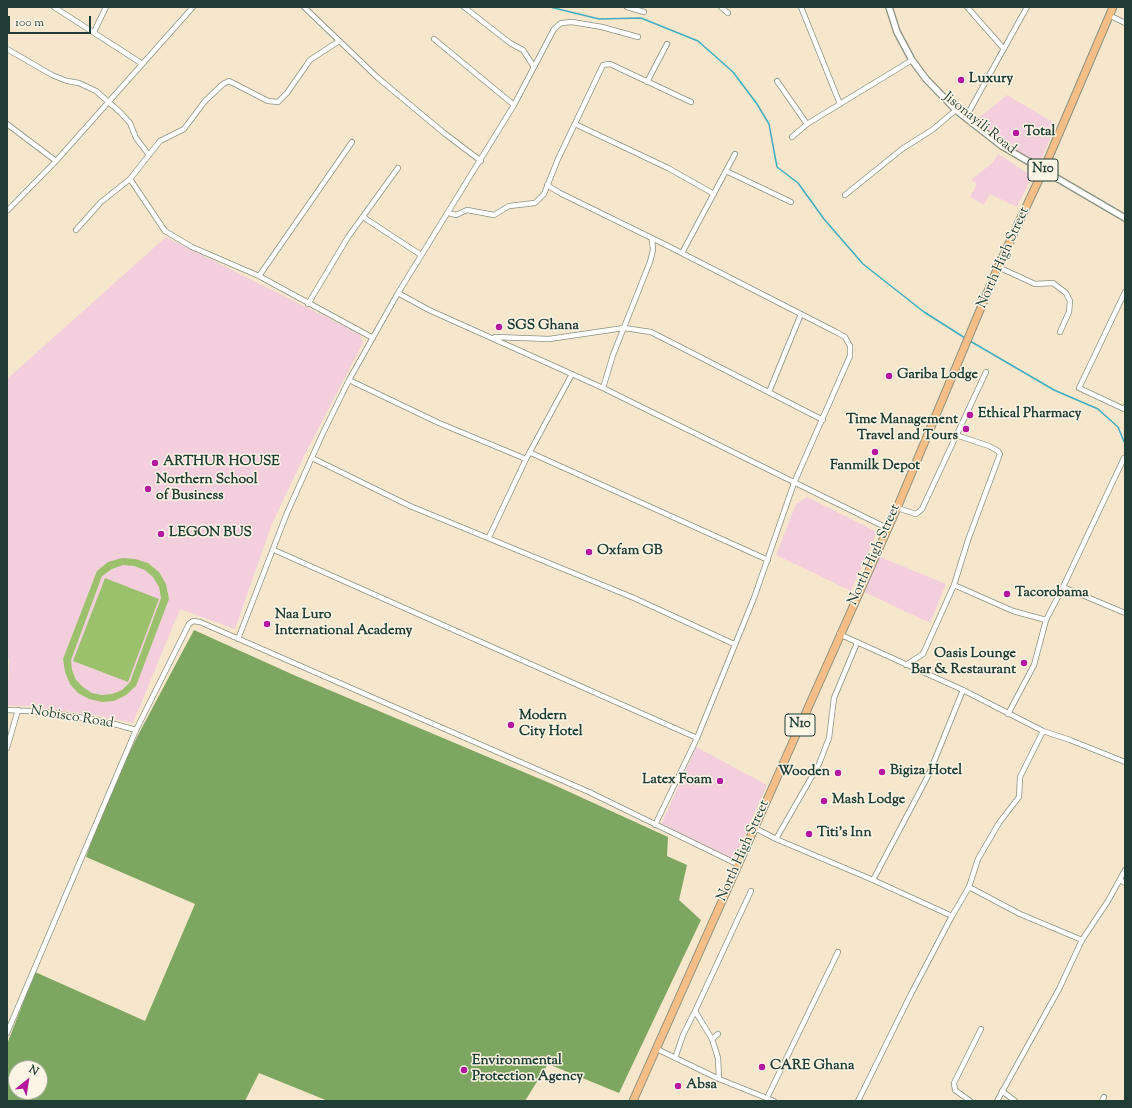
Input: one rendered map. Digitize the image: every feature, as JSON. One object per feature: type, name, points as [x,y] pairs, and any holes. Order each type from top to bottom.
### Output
[{"type":"highway","name":"North High Street","points":[[633,1101],[755,828],[839,634],[897,508],[998,268],[1043,171],[1113,7]]},
{"type":"street","points":[[54,7],[141,63]]},
{"type":"street","points":[[94,32],[106,7]]},
{"type":"street","points":[[7,211],[56,161],[107,101],[193,7]]},
{"type":"street","points":[[304,7],[378,78],[444,133],[481,161]]},
{"type":"street","points":[[464,7],[510,43],[523,50],[534,67]]},
{"type":"street","points":[[627,7],[644,12]]},
{"type":"street","points":[[721,7],[728,13]]},
{"type":"street","points":[[801,7],[840,104]]},
{"type":"street","name":"Jisonayili Road","points":[[889,7],[897,32],[912,60],[926,79],[956,110],[966,116],[1002,146],[1125,218]]},
{"type":"street","points":[[967,7],[1004,49]]},
{"type":"street","points":[[966,116],[1027,7]]},
{"type":"street","points":[[1109,15],[1125,23]]},
{"type":"street","points":[[238,640],[287,513],[349,380],[398,293],[449,213],[514,105],[554,29],[561,24],[572,22],[602,27],[638,37]]},
{"type":"street","points":[[434,39],[514,105]]},
{"type":"street","points":[[76,230],[101,202],[130,179],[160,141],[184,129],[205,101],[223,84],[229,81],[268,101],[278,102],[287,93],[310,60],[339,41]]},
{"type":"street","points":[[647,82],[667,44]]},
{"type":"street","points":[[7,49],[52,75],[67,81],[79,83],[96,91],[130,123],[136,138],[149,155]]},
{"type":"street","points":[[792,137],[807,124],[912,60]]},
{"type":"street","points":[[449,213],[456,215],[467,210],[494,215],[509,206],[535,203],[544,194],[603,65],[610,64],[691,102]]},
{"type":"street","points":[[777,81],[807,124]]},
{"type":"street","points":[[845,195],[902,149],[932,130],[956,110]]},
{"type":"street","points":[[7,124],[56,161]]},
{"type":"street","points":[[575,124],[668,168],[714,194]]},
{"type":"street","points":[[258,276],[352,142]]},
{"type":"street","points":[[682,253],[735,154]]},
{"type":"street","points":[[308,304],[326,272],[398,168]]},
{"type":"street","points":[[726,171],[790,202]]},
{"type":"street","points":[[130,179],[165,231],[192,247],[258,276],[373,338]]},
{"type":"street","points":[[547,185],[560,194],[682,253],[845,337],[850,346],[850,356],[794,483],[768,560],[697,738],[655,825]]},
{"type":"street","points":[[363,217],[421,255]]},
{"type":"street","points":[[603,388],[624,328],[650,262],[653,250],[652,239]]},
{"type":"street","points":[[998,268],[1035,284],[1053,283],[1066,293],[1070,301],[1069,312],[1060,332]]},
{"type":"street","points":[[1125,292],[1079,388],[1124,409],[1125,407]]},
{"type":"street","points":[[398,293],[429,310],[603,388],[887,528]]},
{"type":"street","points":[[769,392],[801,314]]},
{"type":"street","points":[[492,337],[550,339],[624,328],[651,332],[823,420]]},
{"type":"street","points":[[897,508],[916,514],[922,509],[986,372]]},
{"type":"street","points":[[489,537],[526,459],[531,453],[572,374]]},
{"type":"street","points":[[349,380],[439,424],[526,459]]},
{"type":"street","points":[[906,665],[923,654],[954,585],[968,540],[1000,454],[998,451],[989,446],[956,435]]},
{"type":"street","points":[[531,453],[768,560]]},
{"type":"street","points":[[312,458],[410,506],[489,537],[634,598],[734,644]]},
{"type":"street","points":[[1008,714],[1034,665],[1046,620],[1124,458]]},
{"type":"street","points":[[274,550],[697,738]]},
{"type":"street","points":[[954,585],[1013,611],[1046,620]]},
{"type":"street","points":[[1063,587],[1125,614]]},
{"type":"street","points":[[7,1033],[136,730],[189,624],[193,621],[200,622],[238,640],[589,792],[739,864]]},
{"type":"street","points":[[839,634],[963,690],[1043,731],[1084,745],[1125,762]]},
{"type":"street","points":[[776,839],[819,764],[829,738],[834,698],[857,643]]},
{"type":"street","points":[[873,880],[929,774],[963,690]]},
{"type":"street","name":"Nobisco Road","points":[[7,710],[49,712],[107,722],[136,730]]},
{"type":"street","points":[[7,748],[18,710]]},
{"type":"street","points":[[858,1101],[952,916],[969,887],[978,859],[999,823],[1019,797],[1020,777],[1043,731]]},
{"type":"street","points":[[755,828],[776,839],[873,880],[952,916]]},
{"type":"street","points":[[996,1101],[1059,989],[1082,940],[1125,870]]},
{"type":"street","points":[[1120,880],[1125,883]]},
{"type":"street","points":[[969,887],[1020,914],[1082,940]]},
{"type":"street","points":[[675,1058],[683,1035],[696,1011],[751,891]]},
{"type":"street","points":[[767,1098],[838,952]]},
{"type":"street","points":[[696,1011],[712,1039],[718,1058],[719,1078]]},
{"type":"street","points":[[970,1101],[955,1090],[954,1083],[981,1029]]},
{"type":"street","points":[[712,1039],[718,1034]]},
{"type":"street","points":[[657,1049],[719,1078],[774,1101]]},
{"type":"street","points":[[1002,1091],[1015,1101]]},
{"type":"shaded area","points":[[1007,95],[1056,124],[1038,167],[991,135],[975,121]]},
{"type":"shaded area","points":[[998,154],[1032,176],[1017,207],[990,194],[984,205],[970,197],[977,184],[971,180],[992,163]]},
{"type":"shaded area","name":"Northern School of Business","points":[[166,237],[360,334],[363,343],[305,454],[272,524],[235,629],[180,609],[133,723],[99,716],[31,706],[7,706],[9,659],[7,658],[7,379]]},
{"type":"shaded area","points":[[807,497],[877,532],[851,591],[776,555],[796,504]]},
{"type":"shaded area","points":[[880,557],[946,584],[930,623],[864,592]]},
{"type":"shaded area","points":[[696,747],[767,785],[734,860],[661,825]]},
{"type":"green space","points":[[122,558],[135,559],[148,563],[159,572],[166,584],[169,599],[136,686],[126,695],[114,701],[102,702],[89,699],[78,693],[70,684],[65,672],[63,659],[97,571],[108,562]],"holes":[[[123,565],[134,566],[145,570],[153,577],[159,587],[161,598],[130,682],[122,690],[112,694],[102,695],[92,693],[76,680],[72,670],[71,660],[102,576],[112,569]]]},
{"type":"green space","points":[[105,578],[159,599],[128,682],[73,661]]},
{"type":"green space","points":[[194,630],[296,676],[552,784],[668,837],[667,856],[687,865],[679,900],[701,920],[619,1093],[548,1064],[525,1101],[328,1101],[259,1073],[245,1101],[7,1101],[7,1044],[35,972],[145,1021],[195,904],[86,857],[105,802],[137,737]]},
{"type":"water","points":[[898,764],[908,769],[905,774],[896,769]]},
{"type":"waterway","points":[[550,7],[599,19],[641,18],[698,41],[733,72],[757,104],[769,124],[777,167],[798,183],[824,219],[863,264],[924,312],[965,338]]},
{"type":"waterway","points":[[970,341],[1054,390],[1098,409],[1118,427],[1125,444]]},
{"type":"place","name":"Luxury","points":[[961,80]]},
{"type":"place","name":"Total","points":[[1016,133]]},
{"type":"place","name":"SGS Ghana","points":[[499,327]]},
{"type":"place","name":"Gariba Lodge","points":[[889,376]]},
{"type":"place","name":"Ethical Pharmacy","points":[[970,415]]},
{"type":"place","name":"Time Management Travel and Tours","points":[[966,429]]},
{"type":"place","name":"Fanmilk Depot","points":[[875,452]]},
{"type":"place","name":"ARTHUR HOUSE","points":[[155,463]]},
{"type":"place","name":"Northern School of Business","points":[[148,489]]},
{"type":"place","name":"LEGON BUS","points":[[161,534]]},
{"type":"place","name":"Oxfam GB","points":[[589,552]]},
{"type":"place","name":"Tacorobama","points":[[1007,594]]},
{"type":"place","name":"Naa Luro International Academy","points":[[267,624]]},
{"type":"place","name":"Oasis Lounge Bar & Restaurant","points":[[1024,663]]},
{"type":"place","name":"Modern City Hotel","points":[[511,725]]},
{"type":"place","name":"Bigiza Hotel","points":[[882,772]]},
{"type":"place","name":"Wooden","points":[[838,773]]},
{"type":"place","name":"Latex Foam","points":[[720,781]]},
{"type":"place","name":"Mash Lodge","points":[[824,801]]},
{"type":"place","name":"Titi's Inn","points":[[809,834]]},
{"type":"place","name":"CARE Ghana","points":[[762,1067]]},
{"type":"place","name":"Environmental Protection Agency","points":[[464,1070]]},
{"type":"place","name":"Absa","points":[[678,1086]]}]
